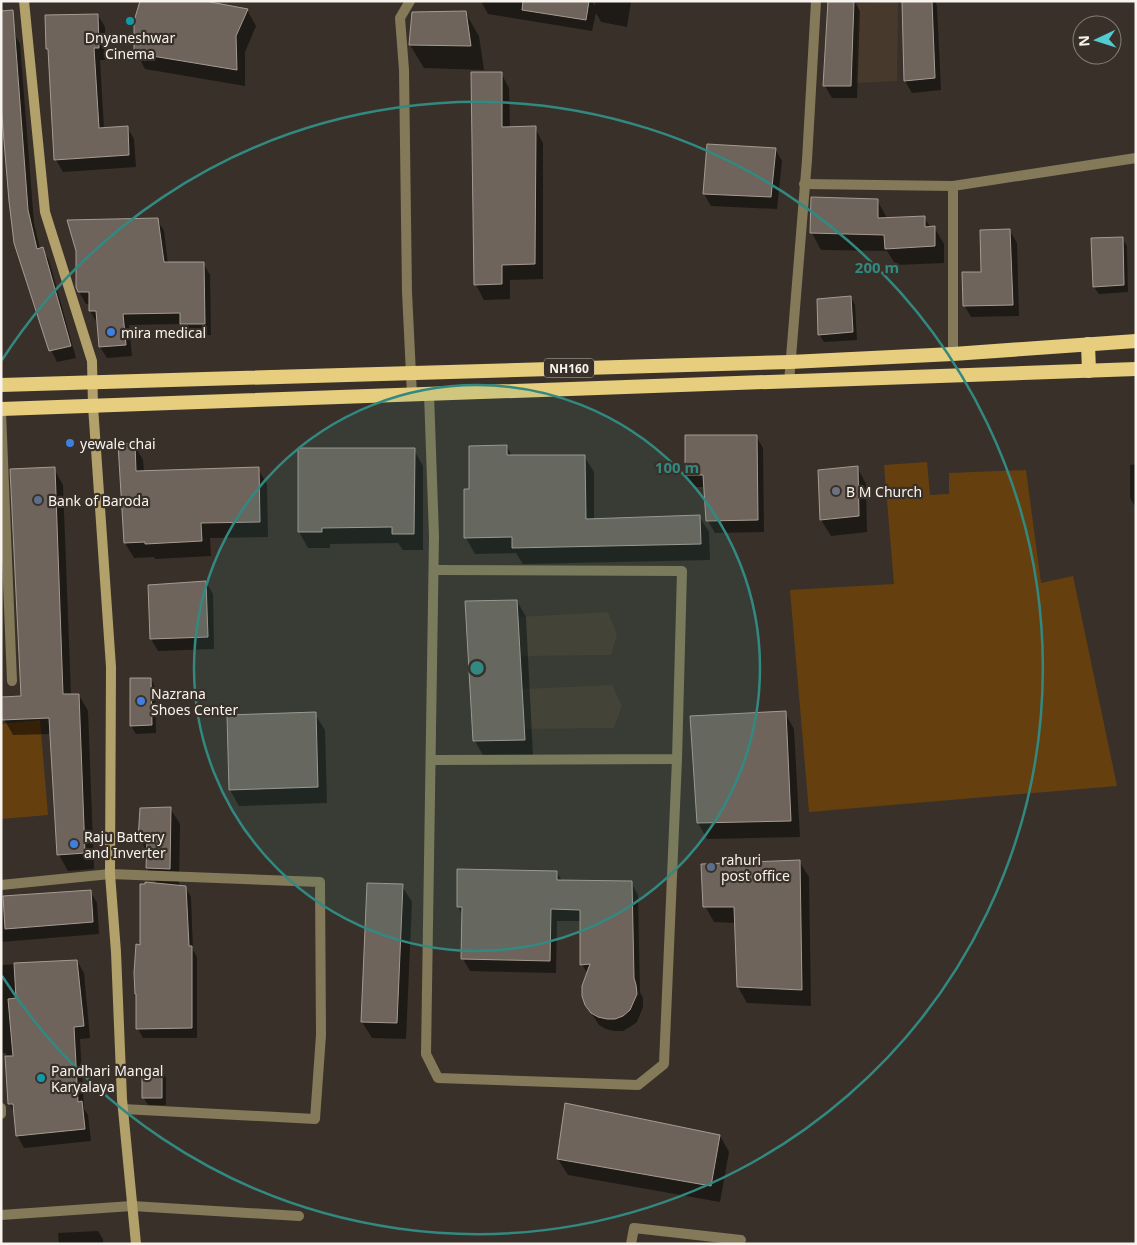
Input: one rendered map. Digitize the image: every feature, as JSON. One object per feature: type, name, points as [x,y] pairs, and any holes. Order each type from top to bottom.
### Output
[{"type":"highway","name":"NH160","points":[[1,385],[790,362],[953,354],[1136,341]]},
{"type":"highway","points":[[1088,344],[1089,371]]},
{"type":"highway","points":[[595,367],[595,389]]},
{"type":"highway","name":"NH160","points":[[1,410],[1136,369]]},
{"type":"main road","points":[[24,1],[45,212],[92,361],[93,406],[112,667],[110,874],[123,1109],[136,1244]]},
{"type":"street","points":[[410,1],[400,18],[404,70],[407,292],[412,395]]},
{"type":"street","points":[[789,382],[816,1]]},
{"type":"street","points":[[804,184],[952,186],[1136,158]]},
{"type":"street","points":[[952,186],[953,354]]},
{"type":"street","points":[[429,394],[434,570],[426,1054],[438,1078],[638,1085],[664,1064],[677,759],[682,571],[434,570]]},
{"type":"street","points":[[1,410],[12,681]]},
{"type":"street","points":[[431,760],[677,759]]},
{"type":"street","points":[[1,885],[110,874],[320,882],[321,1035],[315,1119],[123,1109]]},
{"type":"street","points":[[1,1108],[1,1114]]},
{"type":"street","points":[[1,1215],[132,1206],[299,1216]]},
{"type":"street","points":[[632,1244],[634,1228],[741,1240]]},
{"type":"shaded area","points":[[898,1],[897,81],[856,83],[858,3]]},
{"type":"shaded area","points":[[927,462],[930,495],[949,494],[949,473],[1026,470],[1041,583],[1073,576],[1117,786],[809,812],[790,590],[894,584],[884,465]]},
{"type":"shaded area","points":[[608,612],[617,634],[611,655],[520,656],[518,617]]},
{"type":"shaded area","points":[[612,685],[622,706],[614,728],[524,729],[522,689]]},
{"type":"shaded area","points":[[40,720],[48,815],[1,819],[1,724]]},
{"type":"building","points":[[140,1],[205,1],[248,9],[236,36],[237,70],[134,53],[134,21]]},
{"type":"building","points":[[523,1],[589,1],[586,20],[522,10]]},
{"type":"building","points":[[828,1],[854,1],[851,86],[823,86]]},
{"type":"building","points":[[902,1],[932,1],[935,78],[904,81]]},
{"type":"building","points":[[13,10],[28,210],[37,249],[43,247],[71,346],[49,351],[14,243],[9,201],[1,105],[1,11]]},
{"type":"building","points":[[466,11],[471,46],[409,45],[412,12]]},
{"type":"building","points":[[98,14],[99,48],[94,48],[99,128],[128,126],[129,155],[54,160],[45,15]]},
{"type":"building","points":[[471,72],[502,72],[502,127],[536,126],[535,264],[502,265],[502,284],[474,285]]},
{"type":"building","points":[[707,144],[776,148],[771,197],[703,194]]},
{"type":"building","points":[[811,197],[878,199],[878,218],[925,216],[925,227],[935,226],[935,246],[885,249],[884,235],[810,233]]},
{"type":"building","points":[[158,218],[164,262],[204,262],[205,324],[180,324],[180,313],[123,314],[126,345],[99,347],[96,311],[89,311],[89,292],[78,292],[76,287],[76,251],[67,220]]},
{"type":"building","points":[[1010,229],[1013,305],[963,306],[962,272],[981,272],[980,230]]},
{"type":"building","points":[[1123,237],[1124,285],[1093,287],[1091,238]]},
{"type":"building","points":[[851,296],[853,332],[818,335],[817,299]]},
{"type":"building","points":[[685,435],[757,435],[758,520],[706,521],[703,475],[685,475]]},
{"type":"building","points":[[135,443],[136,471],[259,467],[260,522],[201,523],[202,541],[145,544],[145,542],[124,543],[118,444]]},
{"type":"building","points":[[507,445],[507,455],[585,455],[586,519],[700,515],[701,544],[512,548],[512,537],[464,538],[464,489],[469,489],[469,446]]},
{"type":"building","points":[[298,448],[415,448],[414,534],[392,534],[392,527],[322,528],[322,532],[298,532]]},
{"type":"building","points":[[858,466],[859,516],[820,520],[818,470]]},
{"type":"building","points":[[55,467],[63,694],[79,694],[85,853],[57,855],[49,718],[2,720],[1,707],[1,697],[21,696],[10,469]]},
{"type":"building","points":[[206,581],[208,637],[150,639],[148,585]]},
{"type":"building","points":[[517,600],[525,740],[473,741],[465,601]]},
{"type":"building","name":"Nazrana Shoes Center","points":[[130,678],[151,678],[152,725],[130,726]]},
{"type":"building","points":[[786,711],[791,821],[697,823],[690,716]]},
{"type":"building","points":[[316,712],[318,787],[229,790],[227,715]]},
{"type":"building","points":[[171,807],[170,869],[146,868],[147,840],[138,840],[140,808]]},
{"type":"building","points":[[800,860],[802,990],[737,987],[734,907],[703,907],[701,864]]},
{"type":"building","points":[[457,869],[557,871],[557,880],[632,881],[634,978],[637,994],[630,1010],[623,1016],[607,1019],[591,1013],[585,1005],[582,996],[582,986],[590,964],[580,965],[580,910],[551,909],[550,961],[461,959],[462,907],[457,907]]},
{"type":"building","points":[[145,882],[186,886],[189,946],[192,946],[192,1028],[136,1029],[134,973],[136,944],[140,945],[140,884],[145,884]]},
{"type":"building","points":[[367,883],[403,884],[397,1023],[361,1022]]},
{"type":"building","points":[[91,890],[93,922],[5,929],[3,896]]},
{"type":"building","points":[[77,960],[84,1026],[74,1027],[78,1102],[82,1101],[85,1129],[16,1136],[13,1104],[8,1104],[5,1056],[13,1056],[8,999],[16,998],[14,963]]},
{"type":"building","points":[[142,1068],[162,1069],[162,1098],[142,1098]]},
{"type":"building","points":[[565,1103],[720,1135],[711,1186],[557,1159]]},
{"type":"place","name":"Dnyaneshwar Cinema","points":[[130,21]]},
{"type":"place","name":"mira medical","points":[[111,332]]},
{"type":"place","name":"yewale chai","points":[[70,443]]},
{"type":"place","name":"B M Church","points":[[836,491]]},
{"type":"place","name":"Bank of Baroda","points":[[38,500]]},
{"type":"place","name":"Nazrana Shoes Center","points":[[141,701]]},
{"type":"place","name":"Raju Battery and Inverter","points":[[74,844]]},
{"type":"place","name":"rahuri post office","points":[[711,867]]},
{"type":"place","name":"Pandhari Mangal Karyalaya","points":[[41,1078]]}]
